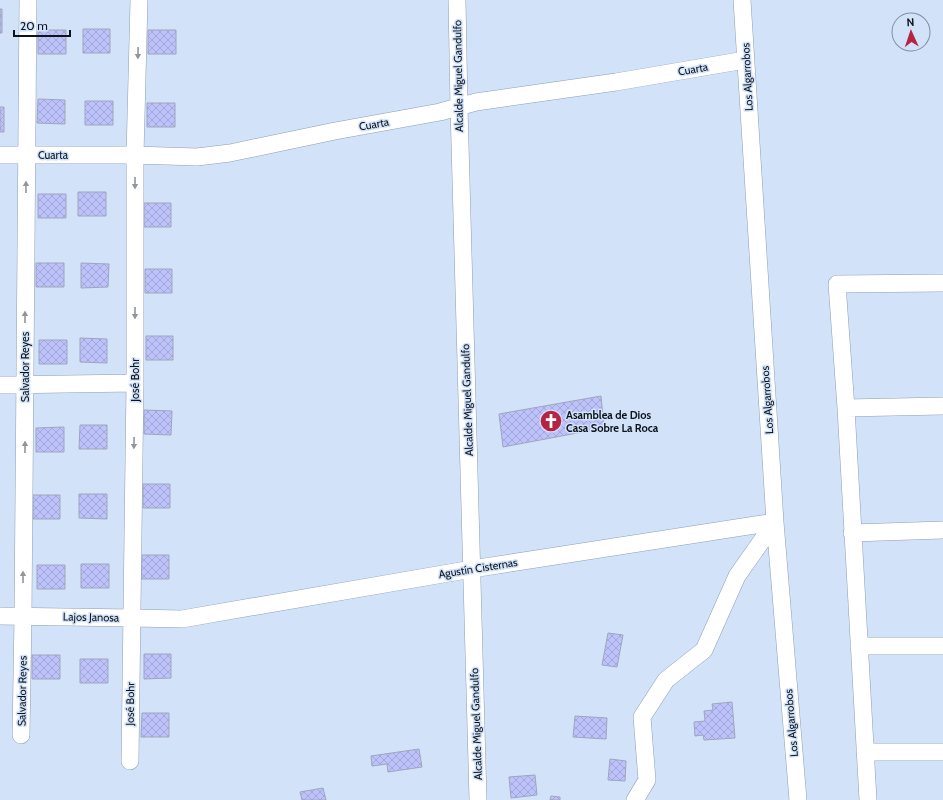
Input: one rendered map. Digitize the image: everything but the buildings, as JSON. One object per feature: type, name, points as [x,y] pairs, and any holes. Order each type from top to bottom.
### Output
[{"type":"street","name":"Salvador Reyes","points":[[21,735],[28,0]]},
{"type":"street","name":"José Bohr","points":[[130,761],[135,383],[135,155],[139,0]]},
{"type":"street","name":"Alcalde Miguel Gandulfo","points":[[457,0],[478,800]]},
{"type":"street","name":"Los Algarrobos","points":[[742,0],[775,522],[798,800]]},
{"type":"street","name":"Cuarta","points":[[0,155],[135,155],[197,157],[230,153],[440,112],[476,102],[616,82],[745,60]]},
{"type":"street","points":[[868,800],[846,408],[837,284],[943,283]]},
{"type":"street","points":[[0,385],[135,383]]},
{"type":"street","points":[[846,408],[943,406]]},
{"type":"street","name":"Agustín Cisternas","points":[[182,619],[472,568],[775,522]]},
{"type":"street","points":[[635,800],[647,780],[642,717],[666,680],[704,650],[737,576],[775,522]]},
{"type":"street","points":[[852,533],[943,530]]},
{"type":"street","name":"Lajos Janosa","points":[[0,616],[182,619]]},
{"type":"street","points":[[859,646],[943,646]]},
{"type":"street","points":[[865,752],[943,752]]},
{"type":"place","name":"Asamblea de Dios Casa Sobre La Roca","points":[[551,421]]}]
